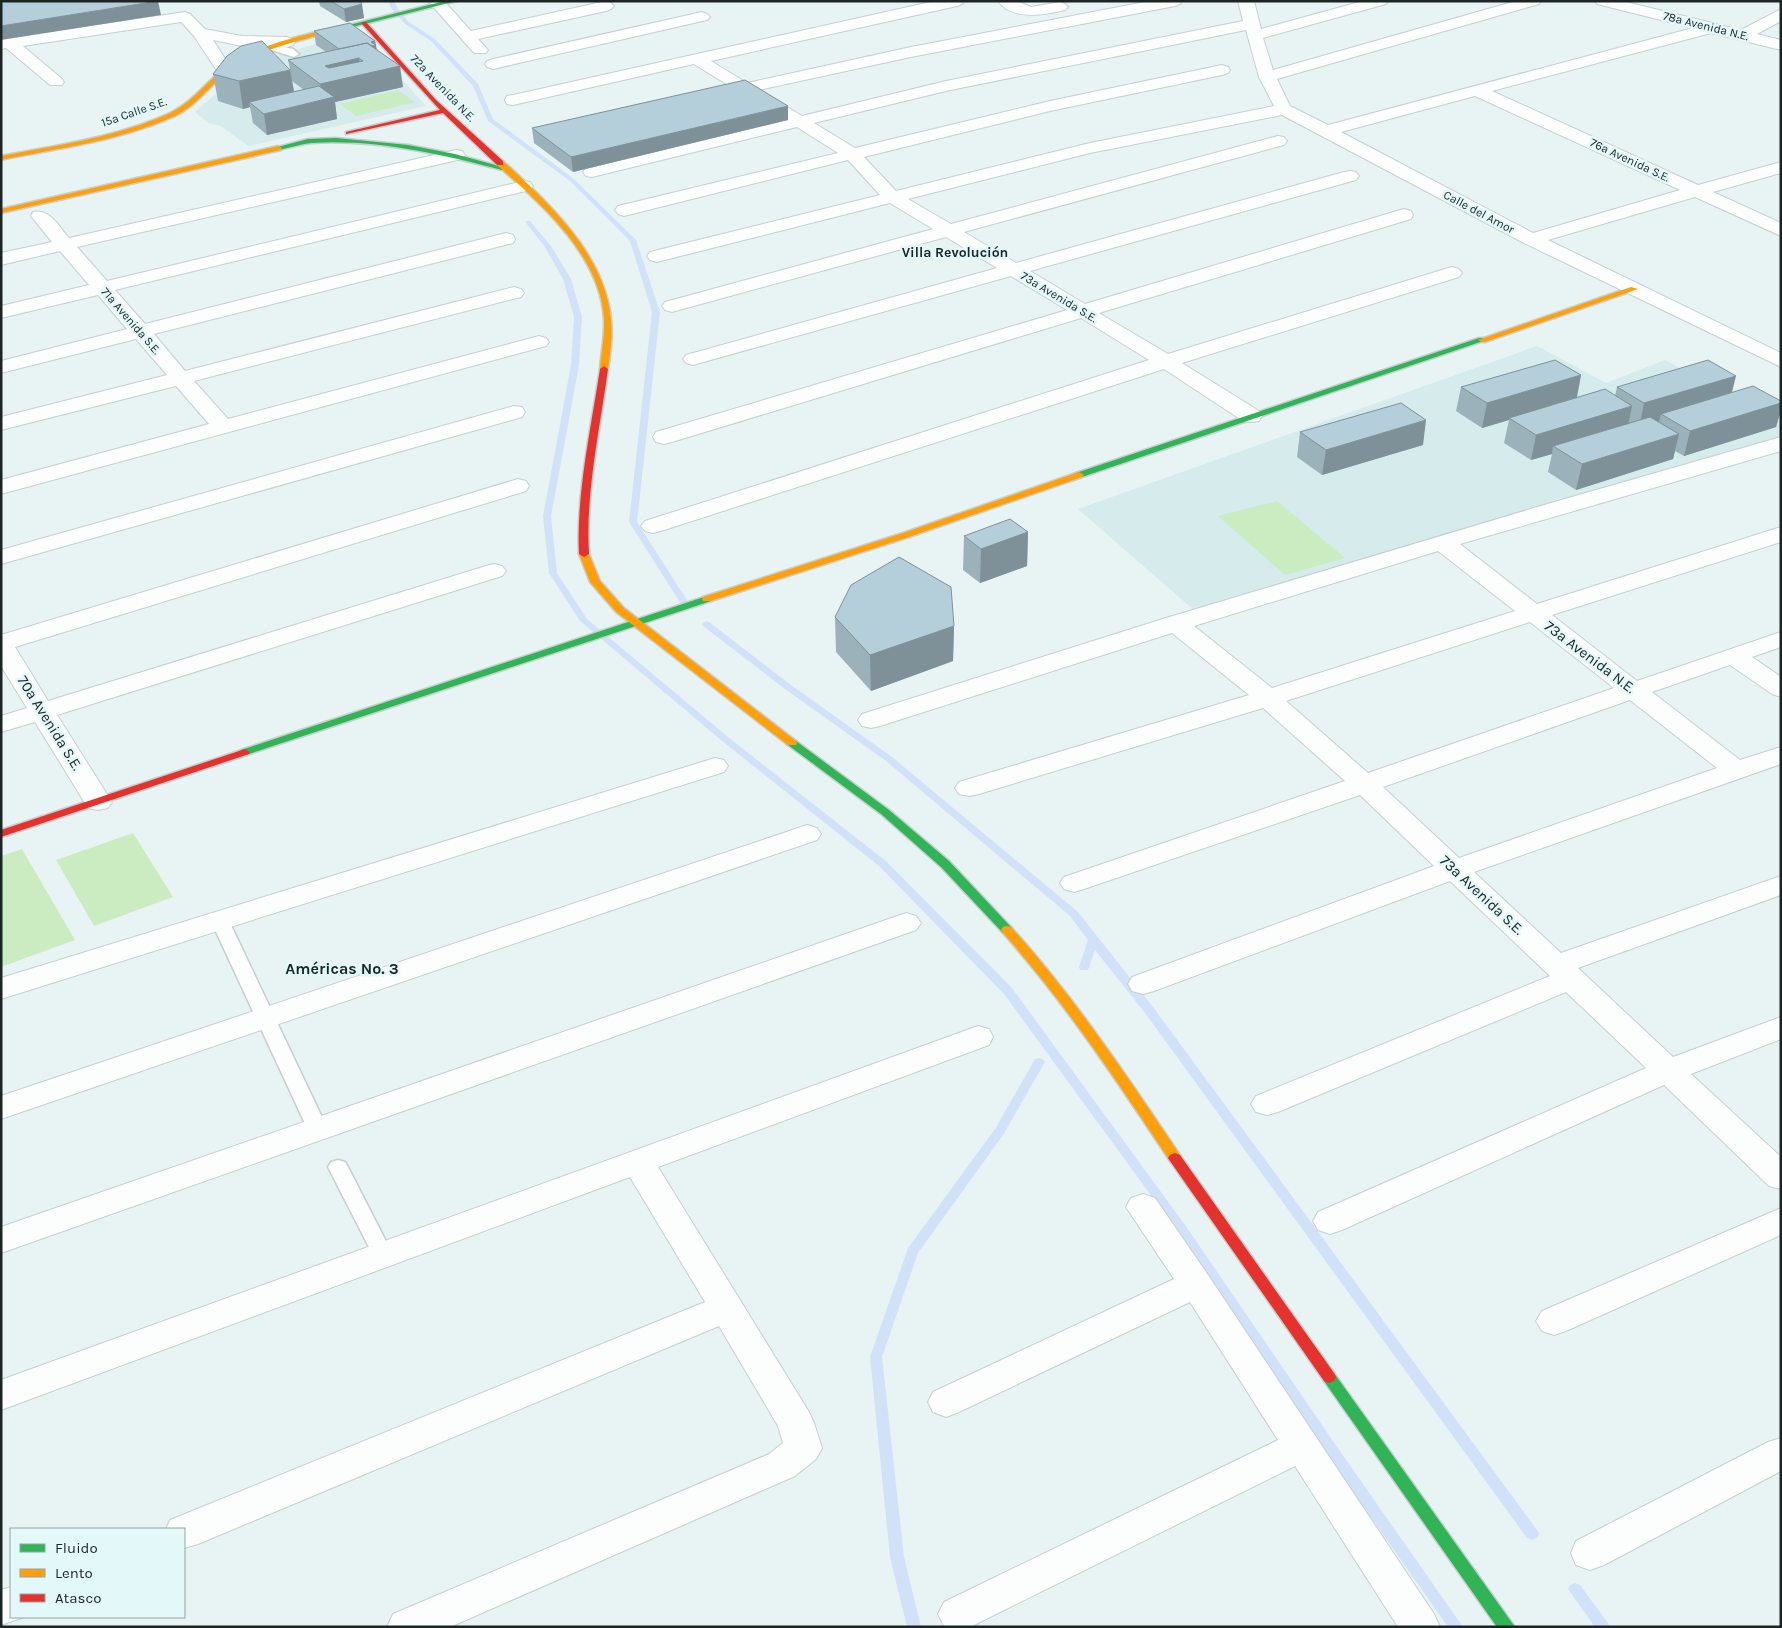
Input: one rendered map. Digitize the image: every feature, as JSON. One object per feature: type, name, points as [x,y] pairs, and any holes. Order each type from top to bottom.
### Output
[{"type":"street","points":[[513,100],[957,1]]},
{"type":"street","points":[[1005,1],[1030,12],[1077,3]]},
{"type":"street","points":[[717,94],[911,52],[1175,1]]},
{"type":"street","points":[[657,256],[1090,148],[1284,110],[1272,91],[1267,77],[1246,1]]},
{"type":"street","points":[[592,172],[946,86],[1254,30],[1382,1]]},
{"type":"street","points":[[1267,77],[1534,1]]},
{"type":"street","name":"78a Avenida N.E.","points":[[1602,1],[1781,45]]},
{"type":"street","points":[[442,2],[468,36],[498,69],[643,30],[702,17]]},
{"type":"street","name":"15a Calle S.E.","points":[[1,158],[111,136],[173,114],[192,102],[225,71],[246,58],[271,48],[290,48],[369,22],[442,2]]},
{"type":"street","points":[[468,36],[603,3],[643,30]]},
{"type":"street","points":[[175,4],[200,33],[225,71]]},
{"type":"street","points":[[1744,35],[1781,14]]},
{"type":"street","points":[[6,44],[185,17]]},
{"type":"street","name":"72a Avenida N.E.","points":[[369,22],[444,112],[564,226],[595,272],[606,307],[604,370],[589,465],[582,545],[586,565],[595,583],[615,607],[791,743],[885,812],[945,864],[1037,962],[1073,1010],[1245,1259],[1507,1627]]},
{"type":"street","points":[[1325,131],[1714,27]]},
{"type":"street","points":[[200,33],[290,48]]},
{"type":"street","points":[[6,44],[56,82]]},
{"type":"street","name":"73a Avenida S.E.","points":[[698,59],[852,154],[892,197],[1166,361],[1251,416]]},
{"type":"street","points":[[624,210],[1050,106],[1222,70]]},
{"type":"street","name":"76a Avenida S.E.","points":[[1478,91],[1781,230]]},
{"type":"street","name":"Calle del Amor","points":[[1284,110],[1530,239],[1781,361]]},
{"type":"street","points":[[1,210],[444,112]]},
{"type":"street","points":[[311,141],[374,142],[410,146],[456,155],[506,170]]},
{"type":"street","points":[[672,306],[1278,141]]},
{"type":"street","points":[[1,259],[456,155]]},
{"type":"street","points":[[1530,239],[1781,166]]},
{"type":"street","points":[[693,359],[1350,176]]},
{"type":"street","points":[[1,312],[524,186]]},
{"type":"street","points":[[664,437],[1404,215]]},
{"type":"street","name":"71a Avenida S.E.","points":[[40,216],[139,332],[224,427]]},
{"type":"street","points":[[1,366],[506,239]]},
{"type":"street","points":[[653,526],[1166,361],[1452,273]]},
{"type":"street","points":[[1,834],[634,622],[906,535],[1251,416],[1634,289]]},
{"type":"street","points":[[1,424],[514,293]]},
{"type":"street","points":[[1,487],[539,342]]},
{"type":"street","points":[[1,558],[514,412]]},
{"type":"street","points":[[870,720],[1175,623],[1620,489],[1781,444]]},
{"type":"street","points":[[1,644],[518,486]]},
{"type":"street","points":[[969,788],[1268,698],[1781,534]]},
{"type":"street","name":"73a Avenida N.E.","points":[[1443,543],[1737,771]]},
{"type":"street","points":[[1,724],[494,571]]},
{"type":"street","name":"73a Avenida S.E.","points":[[1175,623],[1268,698],[1364,784],[1781,1177]]},
{"type":"street","points":[[1074,882],[1364,784],[1781,639]]},
{"type":"street","name":"70a Avenida S.E.","points":[[1,644],[98,802]]},
{"type":"street","points":[[1734,656],[1781,688]]},
{"type":"street","points":[[1143,984],[1454,869],[1781,755]]},
{"type":"street","points":[[1,989],[715,766]]},
{"type":"street","points":[[1,1108],[807,834]]},
{"type":"street","points":[[1267,1104],[1563,972],[1781,885]]},
{"type":"street","points":[[1,1240],[906,924]]},
{"type":"street","points":[[1330,1222],[1668,1070],[1781,1027]]},
{"type":"street","points":[[1,1396],[978,1037]]},
{"type":"street","points":[[407,1627],[782,1465],[802,1448],[796,1424],[638,1162]]},
{"type":"street","points":[[1142,1207],[1196,1284],[1420,1627]]},
{"type":"street","points":[[1554,1321],[1781,1221]]},
{"type":"street","points":[[946,1402],[1196,1284]]},
{"type":"street","points":[[185,1532],[726,1308]]},
{"type":"street","points":[[958,1614],[1302,1445]]},
{"type":"street","points":[[1590,1553],[1781,1453]]},
{"type":"lane","points":[[220,921],[318,1130]]},
{"type":"lane","points":[[338,1168],[383,1255]]},
{"type":"shaded area","points":[[360,33],[426,106],[248,146],[221,126],[208,123],[195,112],[234,78],[266,60],[290,51]]},
{"type":"shaded area","points":[[1537,346],[1606,383],[1665,360],[1781,422],[1781,440],[1195,611],[1078,509]]},
{"type":"green space","points":[[398,90],[415,102],[356,116],[340,104]]},
{"type":"green space","points":[[1277,501],[1345,558],[1285,575],[1218,516]]},
{"type":"green space","points":[[133,833],[173,897],[94,926],[56,860]]},
{"type":"green space","points":[[22,849],[75,940],[1,967],[1,856]]},
{"type":"building","points":[[1,1],[158,1],[1,26]]},
{"type":"building","points":[[331,1],[360,1],[362,4],[344,9]]},
{"type":"building","points":[[350,23],[375,41],[371,42],[376,45],[372,46],[367,43],[339,49],[314,31]]},
{"type":"building","points":[[262,41],[290,70],[239,81],[213,74],[227,56],[241,46]]},
{"type":"building","points":[[367,43],[400,66],[320,84],[288,60]],"holes":[[[359,58],[363,61],[329,68],[325,66]]]},
{"type":"building","points":[[745,80],[788,106],[571,157],[532,128]]},
{"type":"building","points":[[319,86],[334,97],[264,114],[249,102]]},
{"type":"building","points":[[1555,360],[1581,375],[1487,403],[1461,387]]},
{"type":"building","points":[[1708,360],[1736,376],[1644,403],[1617,387]]},
{"type":"building","points":[[1753,386],[1781,401],[1781,403],[1690,431],[1661,414]]},
{"type":"building","points":[[1605,389],[1632,406],[1536,435],[1509,418]]},
{"type":"building","points":[[1401,403],[1426,420],[1326,450],[1300,432]]},
{"type":"building","points":[[1650,417],[1679,434],[1582,464],[1553,446]]},
{"type":"building","points":[[1010,519],[1028,532],[981,549],[964,536]]},
{"type":"building","points":[[899,557],[951,587],[954,626],[870,655],[835,617],[851,585]]},
{"type":"waterway","points":[[391,1],[395,10],[407,23],[433,40],[476,85],[490,120],[572,180],[633,240],[656,312],[633,522],[686,605]]},
{"type":"waterway","points":[[528,222],[548,246],[567,279],[578,317],[575,365],[547,516],[553,573],[584,621],[725,739],[883,864],[1008,991],[1181,1228],[1330,1448],[1456,1627]]},
{"type":"waterway","points":[[706,624],[788,687],[889,759],[1074,914],[1093,940]]},
{"type":"waterway","points":[[1084,967],[1093,940]]},
{"type":"waterway","points":[[1093,940],[1149,1010],[1532,1534]]},
{"type":"waterway","points":[[914,1627],[897,1557],[876,1357],[912,1251],[999,1132],[1039,1062]]},
{"type":"waterway","points":[[1575,1589],[1604,1627]]},
{"type":"traffic: fast","points":[[324,32],[454,1]]},
{"type":"traffic: fast","points":[[278,148],[312,141],[384,144],[432,151],[502,168]]},
{"type":"traffic: fast","points":[[1079,475],[1482,340]]},
{"type":"traffic: fast","points":[[245,752],[707,599]]},
{"type":"traffic: fast","points":[[792,743],[885,812],[945,864],[1007,930]]},
{"type":"traffic: fast","points":[[1329,1377],[1507,1627]]},
{"type":"traffic: slow","points":[[1,158],[111,136],[173,114],[192,102],[225,71],[245,58],[271,47],[324,32]]},
{"type":"traffic: slow","points":[[1,211],[278,148]]},
{"type":"traffic: slow","points":[[500,163],[550,211],[581,249],[593,269],[602,290],[608,319],[604,369]]},
{"type":"traffic: slow","points":[[1482,340],[1634,289]]},
{"type":"traffic: slow","points":[[707,599],[906,535],[1079,475]]},
{"type":"traffic: slow","points":[[584,554],[595,582],[620,610],[792,743]]},
{"type":"traffic: slow","points":[[1007,930],[1031,956],[1075,1012],[1175,1158]]},
{"type":"traffic: jam","points":[[364,23],[434,101],[500,163]]},
{"type":"traffic: jam","points":[[348,133],[444,111]]},
{"type":"traffic: jam","points":[[584,554],[583,537],[587,490],[604,369]]},
{"type":"traffic: jam","points":[[1,834],[245,752]]},
{"type":"traffic: jam","points":[[1175,1158],[1329,1377]]},
{"type":"district","name":"Villa Revolución","points":[[955,252]]},
{"type":"district","name":"Américas No. 3","points":[[342,968]]}]
